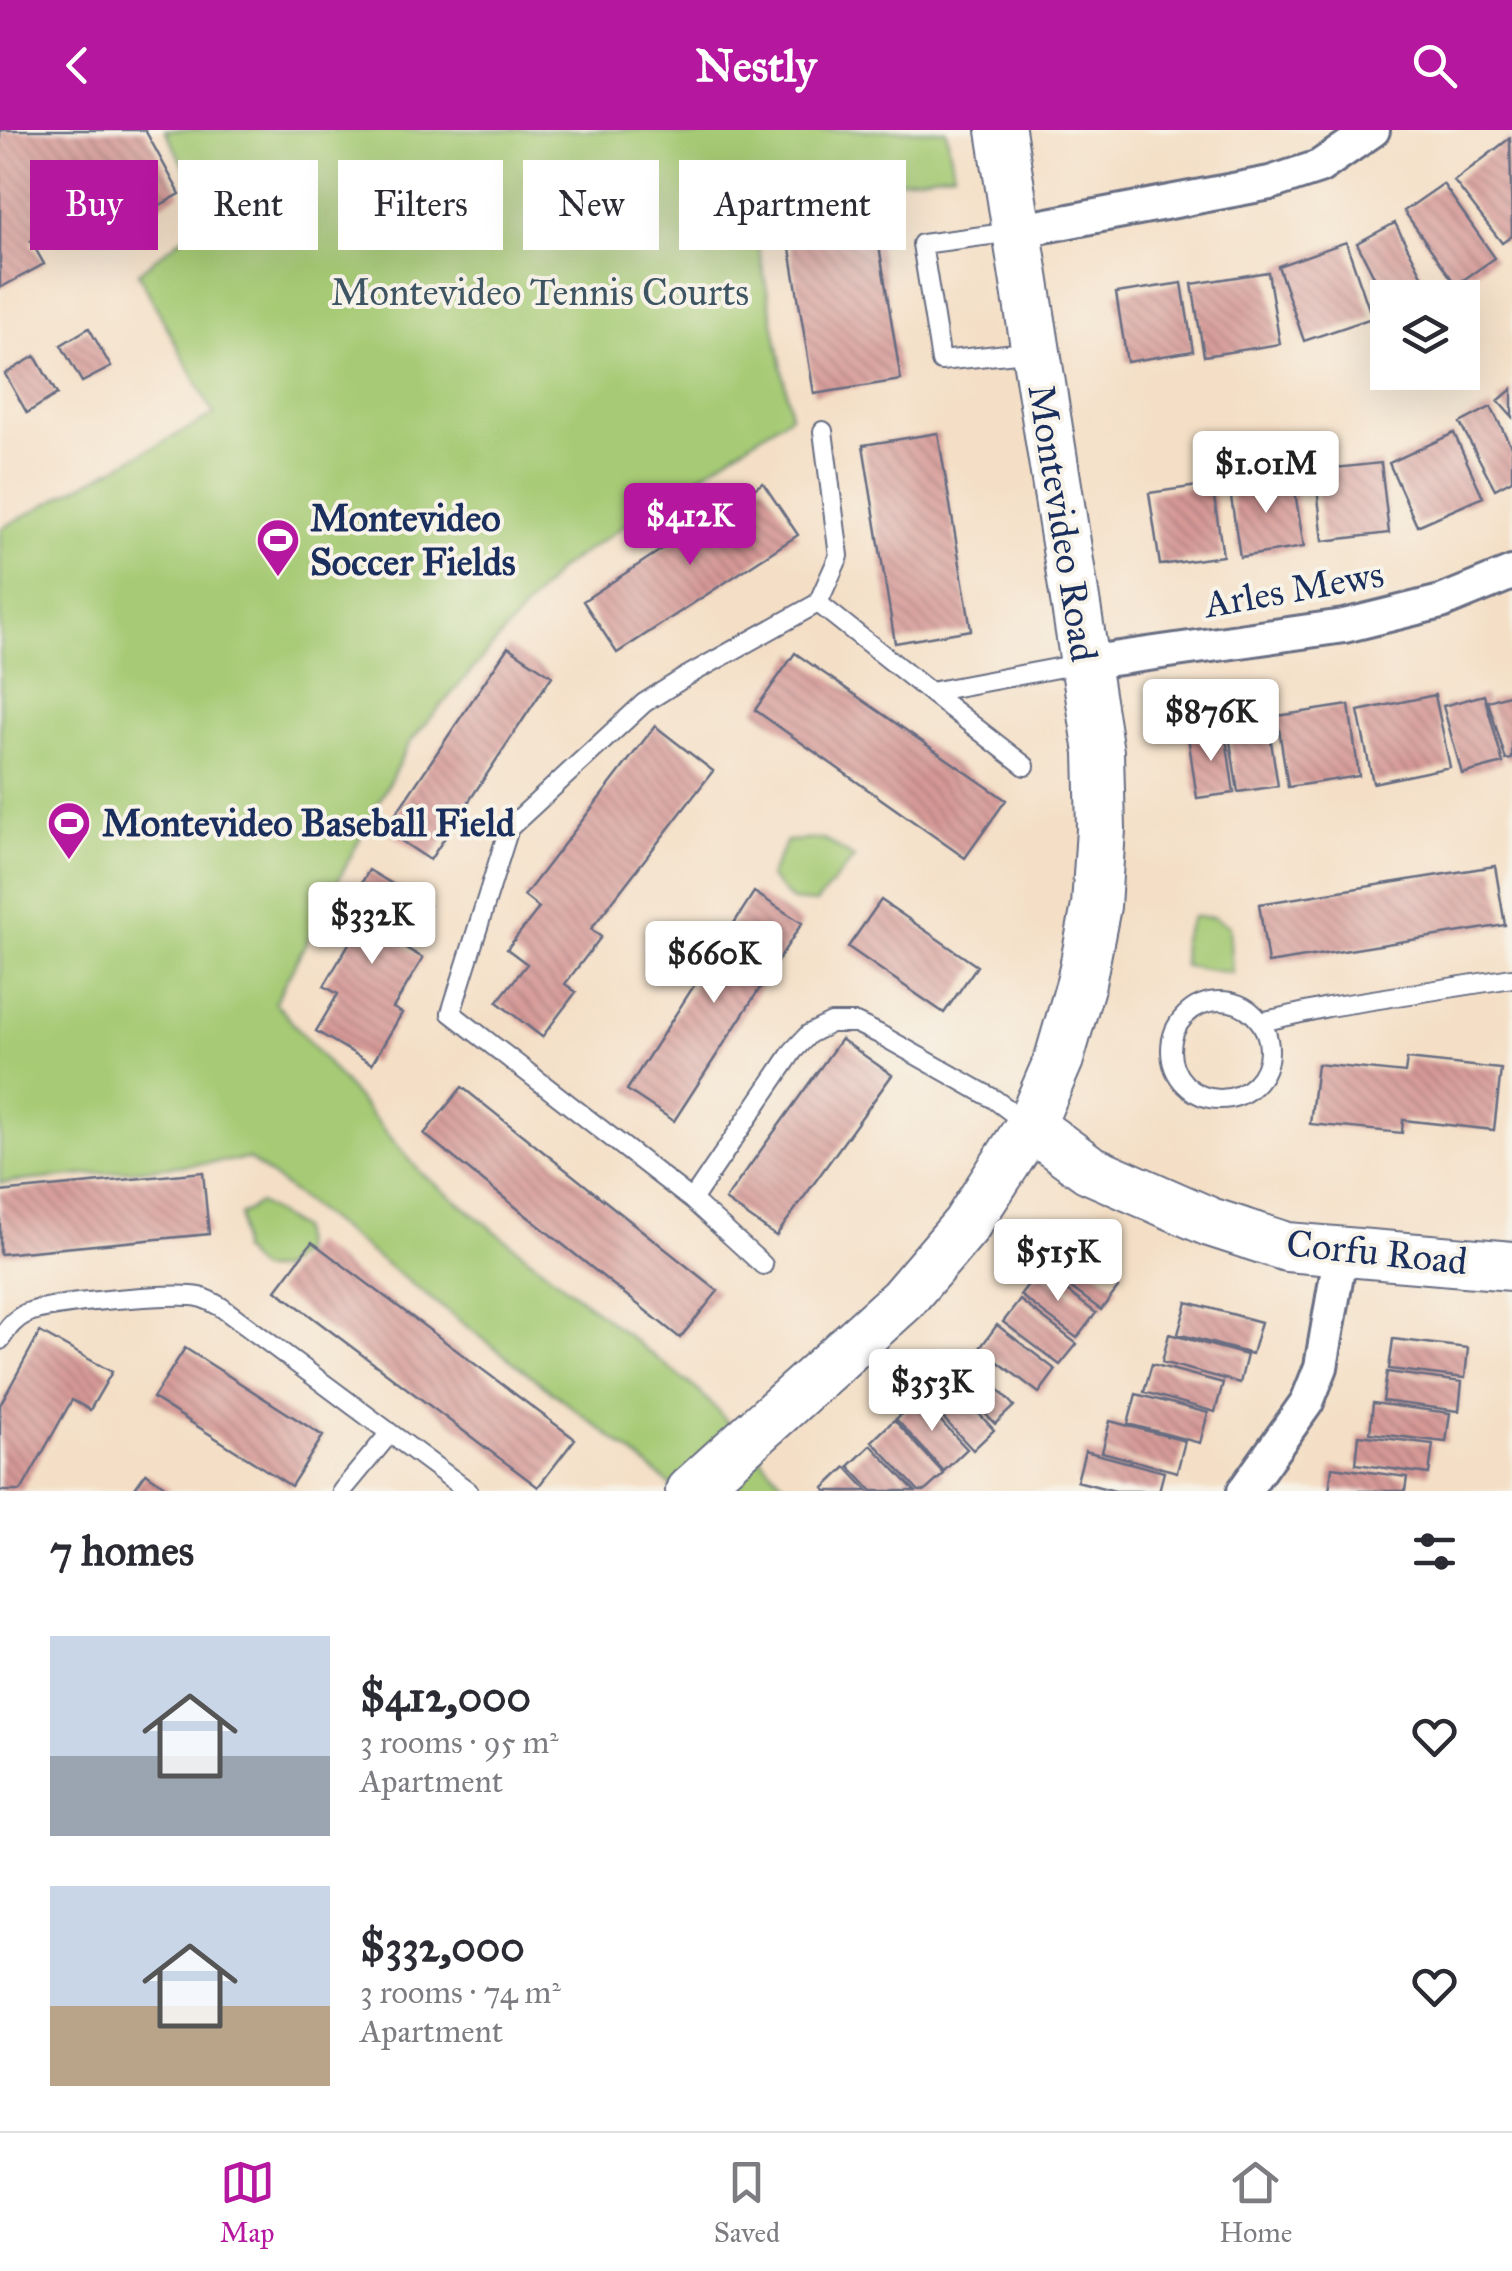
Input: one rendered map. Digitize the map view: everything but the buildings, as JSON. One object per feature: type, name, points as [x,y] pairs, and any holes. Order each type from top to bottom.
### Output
[{"type":"street","name":"Montevideo Road","points":[[690,1491],[902,1300],[966,1225],[1030,1126],[1059,1059],[1080,983],[1096,906],[1101,829],[1099,752],[1001,130]]},
{"type":"street","points":[[1017,231],[1270,183],[1319,167],[1373,130]]},
{"type":"street","name":"Arles Mews","points":[[1085,663],[1344,626],[1441,602],[1512,573]]},
{"type":"street","name":"Corfu Road","points":[[1030,1126],[1089,1169],[1210,1222],[1287,1246],[1512,1266]]},
{"type":"street","points":[[1244,1491],[1307,1402],[1321,1367],[1341,1251]]},
{"type":"lane","points":[[1017,231],[922,244],[941,361],[1036,351]]},
{"type":"lane","points":[[763,1265],[692,1200],[451,1013],[509,828],[644,703],[818,603],[839,556],[823,431]]},
{"type":"lane","points":[[818,603],[1026,766]]},
{"type":"lane","points":[[930,692],[1085,663]]},
{"type":"lane","points":[[1261,1022],[1328,1007],[1512,978]]},
{"type":"lane","points":[[1221,1000],[1237,1003],[1261,1022],[1268,1038],[1269,1055],[1265,1072],[1255,1086],[1224,1100],[1207,1099],[1179,1080],[1172,1064],[1172,1034],[1191,1009],[1221,1000]]},
{"type":"lane","points":[[692,1200],[793,1052],[809,1034],[831,1022],[856,1023],[880,1034],[994,1099],[1030,1126]]},
{"type":"lane","points":[[0,1340],[24,1314],[50,1307],[200,1297],[221,1307],[468,1491]]},
{"type":"lane","points":[[342,1491],[390,1433]]},
{"type":"green space","name":"Montevideo Tennis Courts","points":[[165,130],[648,130],[689,136],[727,130],[946,130],[954,172],[906,179],[906,160],[679,160],[679,250],[759,250],[791,415],[559,569],[410,742],[275,1002],[421,1173],[701,1393],[791,1491],[678,1491],[249,1159],[0,1183],[0,529],[214,415],[138,273],[178,241],[178,250],[318,250],[318,160],[181,160]]},
{"type":"green space","points":[[824,839],[854,858],[816,903],[792,901],[769,877],[787,841]]},
{"type":"green space","points":[[1192,917],[1214,917],[1229,926],[1232,973],[1184,966],[1182,941]]},
{"type":"green space","points":[[259,1203],[300,1229],[301,1252],[280,1270],[259,1270],[241,1251],[240,1215]]},
{"type":"place","name":"Montevideo Soccer Fields","points":[[278,578]]},
{"type":"place","name":"Montevideo Baseball Field","points":[[69,861]]}]
